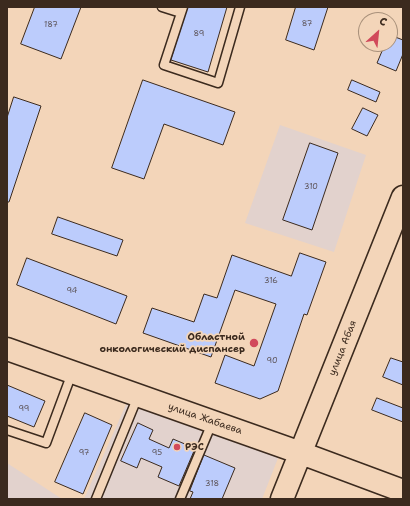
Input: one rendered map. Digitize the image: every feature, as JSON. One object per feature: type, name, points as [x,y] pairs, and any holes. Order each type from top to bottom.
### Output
[{"type":"street","name":"улица Абая","points":[[282,499],[403,197]]},
{"type":"street","name":"улица Жабаева","points":[[7,350],[301,453],[403,491]]},
{"type":"lane","points":[[162,7],[182,10],[164,65],[218,83],[240,7]]},
{"type":"lane","points":[[7,430],[46,443],[72,372]]},
{"type":"lane","points":[[96,499],[138,396]]},
{"type":"lane","points":[[180,499],[212,422]]},
{"type":"shaded area","points":[[280,125],[366,155],[334,252],[245,223]]},
{"type":"shaded area","points":[[128,400],[280,453],[262,499],[84,499]]},
{"type":"shaded area","points":[[7,463],[62,499],[7,499]]},
{"type":"building","points":[[35,7],[81,7],[61,59],[21,44]]},
{"type":"building","points":[[188,7],[227,7],[208,72],[171,60]]},
{"type":"building","points":[[296,7],[328,7],[314,50],[286,40]]},
{"type":"building","points":[[398,38],[403,40],[403,54],[396,71],[377,63],[382,52],[398,52]]},
{"type":"building","points":[[143,80],[235,112],[223,145],[164,124],[144,179],[112,168]]},
{"type":"building","points":[[352,80],[380,92],[376,102],[348,90]]},
{"type":"building","points":[[14,97],[41,106],[9,202],[7,202],[7,118]]},
{"type":"building","points":[[363,108],[378,115],[367,136],[352,129]]},
{"type":"building","points":[[310,143],[338,153],[312,230],[283,220]]},
{"type":"building","points":[[58,217],[123,240],[117,256],[52,234]]},
{"type":"building","points":[[300,253],[326,262],[307,315],[304,314],[278,391],[260,399],[215,383],[225,355],[254,366],[276,304],[235,290],[211,357],[143,333],[152,308],[194,322],[204,294],[217,298],[232,255],[291,276]]},
{"type":"building","points":[[27,258],[127,296],[116,324],[17,285]]},
{"type":"building","points":[[391,358],[403,362],[403,385],[383,377]]},
{"type":"building","points":[[7,385],[45,401],[34,427],[7,416]]},
{"type":"building","points":[[377,398],[403,408],[403,422],[372,410]]},
{"type":"building","points":[[85,413],[112,425],[83,494],[55,482]]},
{"type":"building","points":[[138,423],[153,430],[149,439],[169,448],[173,439],[192,447],[191,449],[194,451],[179,486],[158,477],[162,467],[141,458],[137,468],[121,461]]},
{"type":"building","points":[[204,455],[235,468],[222,499],[190,499],[193,492],[190,491]]},
{"type":"place","name":"Областной онкологический диспансер","points":[[254,343]]},
{"type":"place","name":"РЭС","points":[[177,447]]}]
